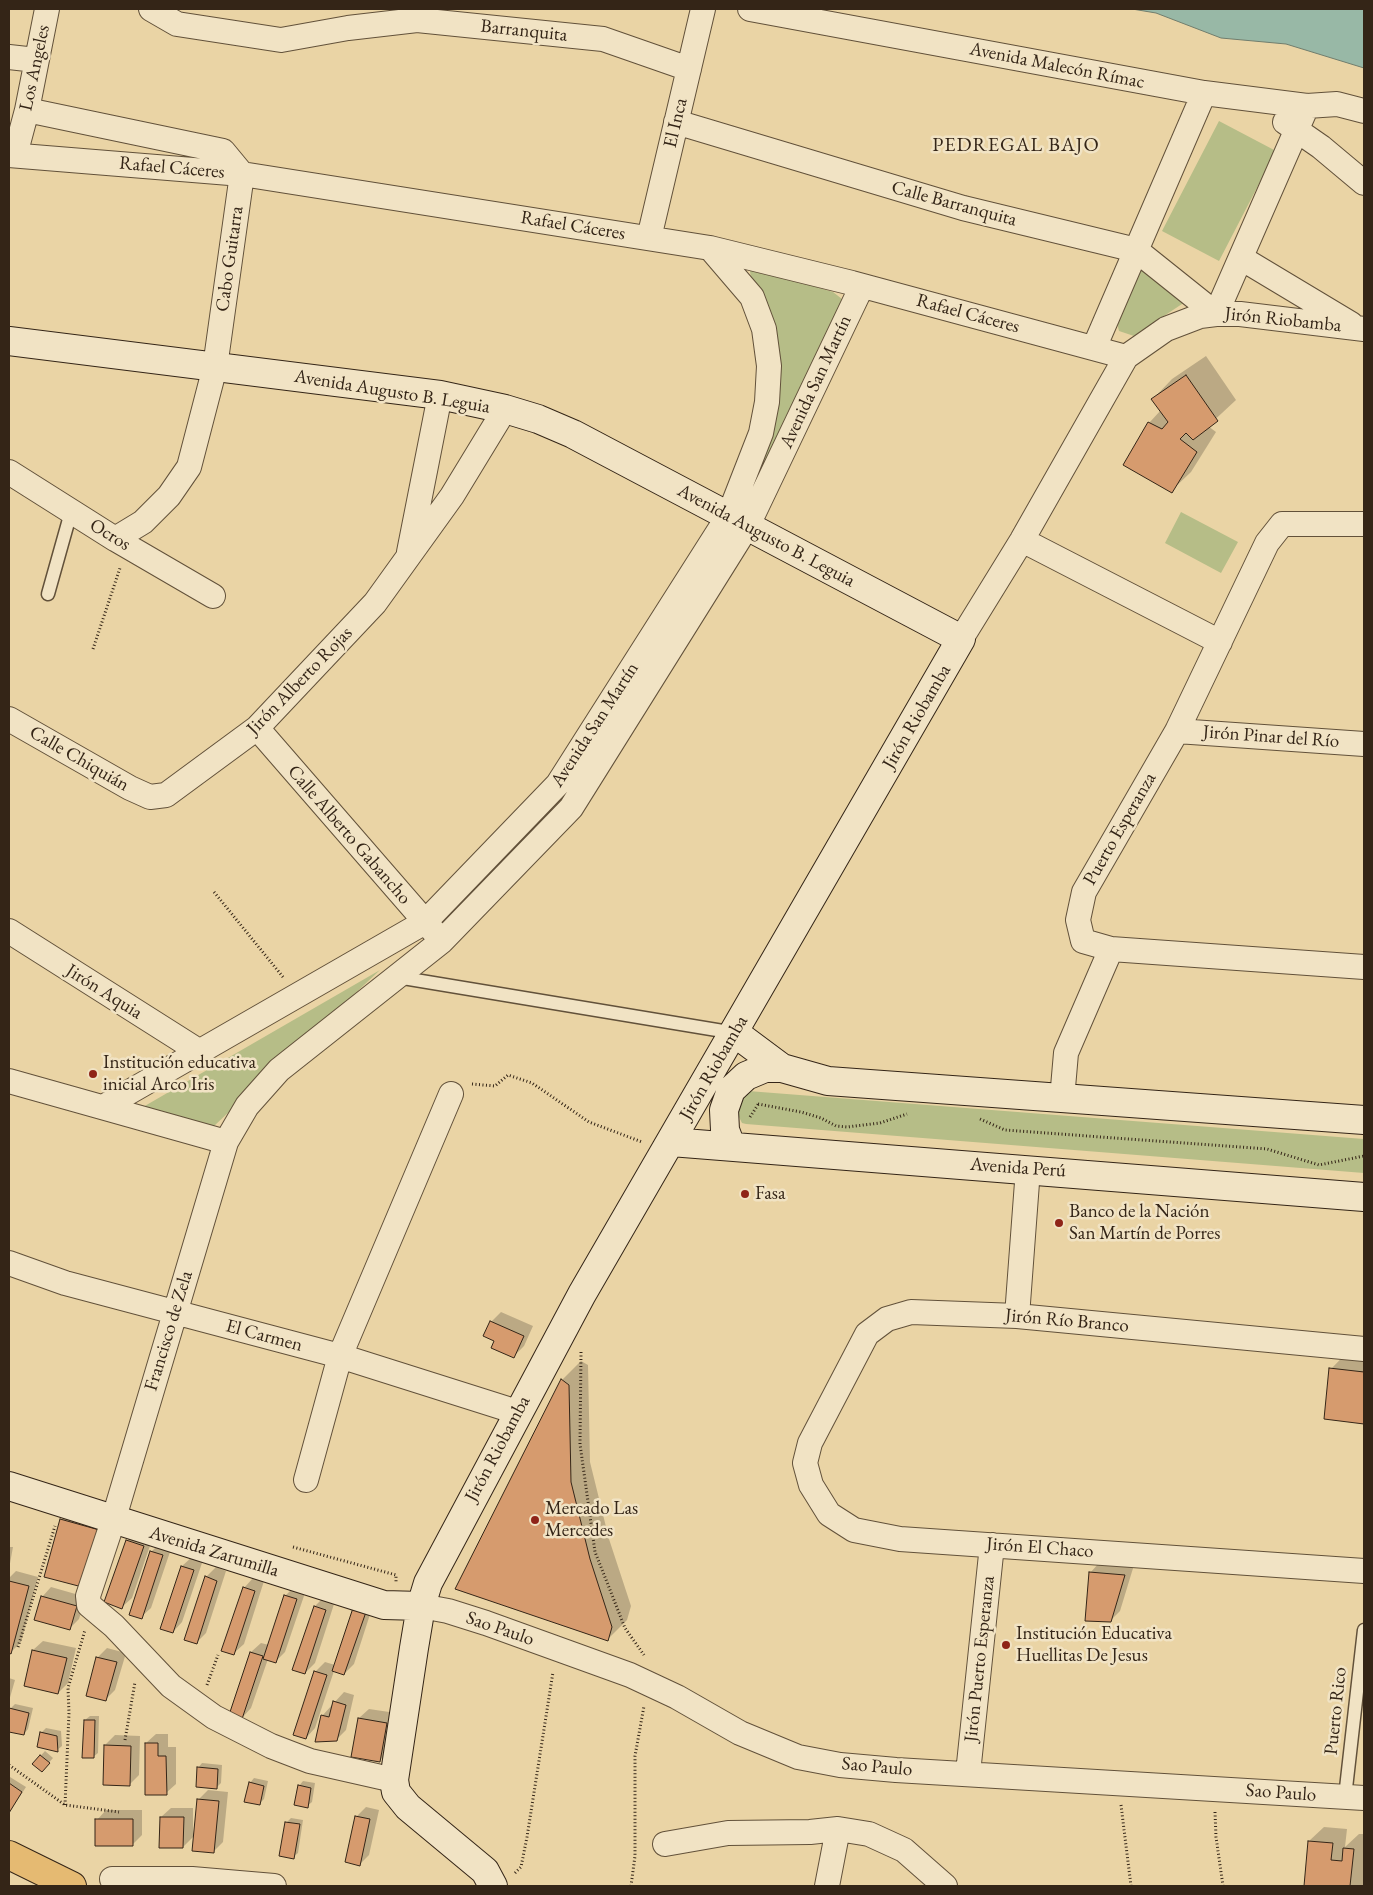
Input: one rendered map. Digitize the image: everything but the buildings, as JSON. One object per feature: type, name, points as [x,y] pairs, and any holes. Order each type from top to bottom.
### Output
[{"type":"highway","points":[[9,1855],[72,1886]]},
{"type":"highway","points":[[9,1866],[26,1886]]},
{"type":"main road","name":"Avenida Augusto B. Leguia","points":[[9,341],[440,395],[505,409],[538,419],[573,434],[739,520],[961,639]]},
{"type":"main road","name":"Jirón Riobamba","points":[[394,1780],[420,1606],[433,1571],[582,1294],[735,1034],[961,639]]},
{"type":"main road","points":[[735,1034],[782,1068]]},
{"type":"main road","points":[[730,1146],[725,1130],[724,1110],[731,1090],[746,1076],[765,1068],[782,1068],[828,1081],[1364,1120]]},
{"type":"main road","name":"Avenida Perú","points":[[669,1146],[730,1146],[1028,1168],[1364,1197]]},
{"type":"main road","name":"Avenida Zarumilla","points":[[9,1486],[113,1521],[384,1605],[420,1606]]},
{"type":"main road","points":[[394,1780],[396,1792],[408,1807],[500,1883]]},
{"type":"street","name":"Los Angeles","points":[[12,155],[27,110],[47,9]]},
{"type":"street","name":"Barranquita","points":[[152,9],[177,24],[281,40],[348,28],[417,20],[594,38],[689,69]]},
{"type":"street","name":"El Inca","points":[[649,238],[703,9]]},
{"type":"street","name":"Avenida Malecón Rímac","points":[[750,9],[1204,94],[1258,102],[1308,106],[1337,104],[1364,111]]},
{"type":"street","points":[[9,57],[36,60]]},
{"type":"street","points":[[1094,348],[1204,94]]},
{"type":"street","points":[[1258,102],[1296,131],[1321,147],[1364,183]]},
{"type":"street","points":[[1216,314],[1308,106]]},
{"type":"street","points":[[27,110],[224,152],[242,174]]},
{"type":"street","name":"Calle Barranquita","points":[[676,122],[963,208],[1136,250],[1216,314]]},
{"type":"street","name":"Rafael Cáceres","points":[[12,155],[242,174],[710,248],[862,286],[1126,357]]},
{"type":"street","name":"Cabo Guitarra","points":[[121,543],[169,496],[189,467],[215,367],[242,174]]},
{"type":"street","name":"Avenida San Martín","points":[[105,1106],[425,922],[558,784],[739,520],[761,434],[767,402],[769,366],[764,329],[752,297],[710,248]]},
{"type":"street","points":[[1241,258],[1361,328]]},
{"type":"street","name":"Avenida San Martín","points":[[226,1142],[247,1106],[278,1070],[442,941],[571,808],[739,520],[862,286]]},
{"type":"street","name":"Jirón Riobamba","points":[[961,639],[1022,540],[1126,357],[1166,329],[1200,316],[1216,314],[1240,314],[1361,328]]},
{"type":"street","name":"Jirón Alberto Rojas","points":[[408,558],[440,395]]},
{"type":"street","name":"Jirón Alberto Rojas","points":[[150,797],[166,795],[257,728],[375,603],[452,496],[505,409]]},
{"type":"street","name":"Ocros","points":[[9,472],[121,543],[213,596]]},
{"type":"street","name":"Puerto Esperanza","points":[[1364,524],[1311,522],[1282,524],[1267,543],[1177,731],[1084,892],[1078,920],[1083,941],[1111,949],[1364,966]]},
{"type":"street","points":[[1022,540],[1220,642]]},
{"type":"street","name":"Calle Chiquián","points":[[9,719],[130,788],[150,797]]},
{"type":"street","name":"Calle Alberto Gabancho","points":[[257,728],[442,941]]},
{"type":"street","name":"Jirón Pinar del Río","points":[[1177,731],[1364,744]]},
{"type":"street","name":"Jirón Aquia","points":[[9,931],[200,1052]]},
{"type":"street","points":[[1062,1099],[1066,1053],[1111,949]]},
{"type":"street","points":[[9,1080],[226,1142]]},
{"type":"street","points":[[306,1480],[340,1356],[451,1094]]},
{"type":"street","name":"Francisco de Zela","points":[[89,1605],[88,1596],[113,1521],[226,1142]]},
{"type":"street","points":[[1017,1316],[1028,1168]]},
{"type":"street","name":"El Carmen","points":[[9,1263],[65,1283],[340,1356],[517,1412]]},
{"type":"street","name":"Jirón Río Branco","points":[[824,1416],[867,1334],[887,1319],[911,1312],[1017,1316],[1364,1348]]},
{"type":"street","name":"Jirón El Chaco","points":[[824,1416],[810,1443],[806,1464],[811,1485],[829,1514],[835,1520],[854,1530],[900,1539],[1364,1571]]},
{"type":"street","name":"Jirón Puerto Esperanza","points":[[968,1773],[992,1545]]},
{"type":"street","points":[[89,1605],[114,1626],[171,1686],[199,1708],[264,1742],[319,1763],[394,1780]]},
{"type":"street","name":"Sao Paulo","points":[[420,1606],[471,1618],[649,1684],[677,1697],[740,1733],[798,1757],[840,1765],[1355,1798]]},
{"type":"street","points":[[666,1844],[728,1833],[810,1832],[838,1829],[869,1834],[904,1850],[945,1886]]},
{"type":"street","points":[[827,1886],[838,1829]]},
{"type":"street","points":[[112,1879],[192,1879],[274,1886]]},
{"type":"lane","points":[[48,594],[71,512]]},
{"type":"lane","points":[[397,978],[735,1034]]},
{"type":"lane","name":"Puerto Rico","points":[[1355,1798],[1364,1630]]},
{"type":"path","points":[[93,648],[121,543]]},
{"type":"path","points":[[214,892],[298,996]]},
{"type":"path","points":[[451,1094],[467,1083],[495,1086],[508,1075],[543,1089],[588,1122],[669,1146]]},
{"type":"path","points":[[746,1124],[762,1098]]},
{"type":"path","points":[[758,1104],[801,1112],[821,1118],[836,1126],[847,1127],[880,1123],[914,1112]]},
{"type":"path","points":[[974,1117],[1005,1130],[1267,1149],[1319,1165],[1364,1156]]},
{"type":"path","points":[[581,1344],[580,1444],[595,1552],[625,1628],[645,1656]]},
{"type":"path","points":[[18,1647],[62,1504]]},
{"type":"path","points":[[65,1806],[69,1713],[68,1688],[86,1627],[89,1605]]},
{"type":"path","points":[[500,1883],[520,1866],[525,1847],[557,1649]]},
{"type":"path","points":[[125,1740],[140,1654]]},
{"type":"path","points":[[631,1886],[635,1856],[635,1756],[649,1684]]},
{"type":"path","points":[[9,1765],[65,1806],[119,1812]]},
{"type":"path","points":[[1118,1782],[1131,1886]]},
{"type":"path","points":[[1214,1788],[1216,1837],[1223,1886]]},
{"type":"green space","points":[[1219,121],[1276,151],[1219,261],[1162,231]]},
{"type":"green space","points":[[757,269],[833,292],[842,299],[840,309],[786,416],[744,509],[776,331],[769,308],[751,279],[750,271]]},
{"type":"green space","points":[[1138,270],[1154,273],[1185,302],[1134,336],[1119,331],[1114,311]]},
{"type":"green space","points":[[1181,512],[1238,542],[1221,573],[1165,543]]},
{"type":"green space","points":[[380,970],[214,1126],[143,1107]]},
{"type":"green space","points":[[748,1091],[1364,1139],[1364,1173],[746,1124],[742,1123],[738,1109],[740,1099]]},
{"type":"shaded area","points":[[1132,9],[1364,9],[1364,68],[1286,44],[1221,38],[1156,13]]},
{"type":"place","name":"Institución educativa inicial Arco Iris","points":[[93,1074]]},
{"type":"place","name":"Fasa","points":[[745,1194]]},
{"type":"place","name":"Banco de la Nación San Martín de Porres","points":[[1059,1223]]},
{"type":"place","name":"Mercado Las Mercedes","points":[[535,1520]]},
{"type":"place","name":"Institución Educativa Huellitas De Jesus","points":[[1006,1645]]},
{"type":"district","name":"PEDREGAL BAJO","points":[[1016,146]]}]
